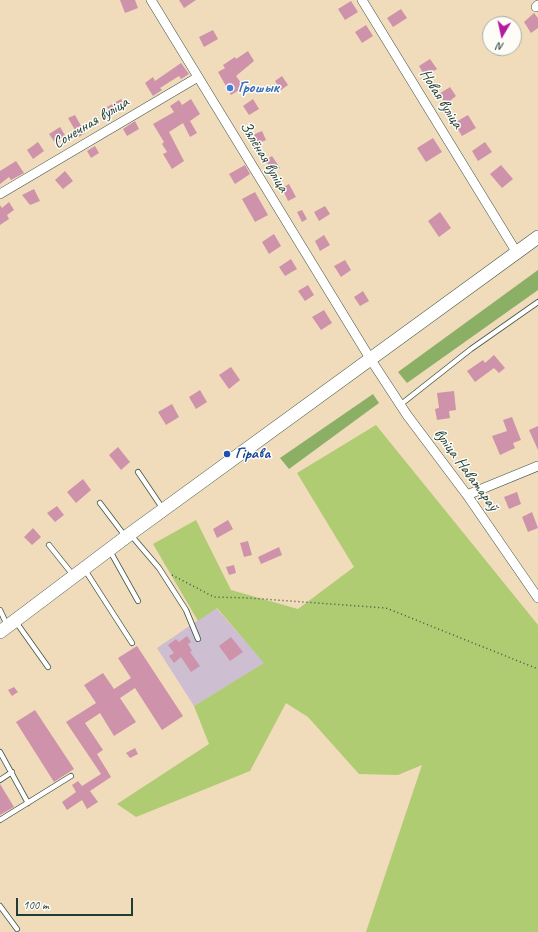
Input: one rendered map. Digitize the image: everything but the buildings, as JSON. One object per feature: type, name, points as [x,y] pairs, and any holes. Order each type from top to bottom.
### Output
[{"type":"main road","points":[[7,626],[538,237]]},
{"type":"street","name":"Зялёная вуліца","points":[[151,0],[370,360]]},
{"type":"street","name":"Новая вуліца","points":[[362,0],[517,253]]},
{"type":"street","name":"Сонечная вуліца","points":[[0,194],[198,77]]},
{"type":"street","name":"вуліца Наватараў","points":[[370,360],[400,405],[467,495],[538,598]]},
{"type":"street","points":[[467,495],[538,466]]},
{"type":"lane","points":[[400,405],[471,349],[538,302]]},
{"type":"lane","points":[[138,472],[164,510]]},
{"type":"lane","points":[[100,503],[128,536],[159,568],[186,610],[198,639]]},
{"type":"lane","points":[[49,545],[79,573],[132,644]]},
{"type":"lane","points":[[109,550],[138,601]]},
{"type":"lane","points":[[0,610],[7,626],[48,668]]},
{"type":"lane","points":[[0,752],[28,803]]},
{"type":"lane","points":[[0,780],[12,772]]},
{"type":"lane","points":[[0,820],[71,776]]},
{"type":"lane","points":[[0,906],[17,929]]},
{"type":"path","points":[[159,568],[214,597],[249,598],[386,608],[538,669]]},
{"type":"shaded area","points":[[216,608],[265,663],[194,706],[157,648]]},
{"type":"green space","points":[[538,270],[538,290],[407,383],[398,372]]},
{"type":"green space","points":[[373,394],[379,403],[289,469],[280,458]]},
{"type":"green space","points":[[376,425],[538,625],[538,932],[366,932],[422,765],[398,775],[359,774],[308,717],[286,703],[250,771],[136,817],[117,804],[209,744],[194,706],[264,663],[217,608],[198,621],[153,544],[196,520],[231,590],[298,609],[354,567],[297,473]]},
{"type":"place","name":"Грошык","points":[[230,88]]},
{"type":"place","name":"Гірава","points":[[227,454]]}]
